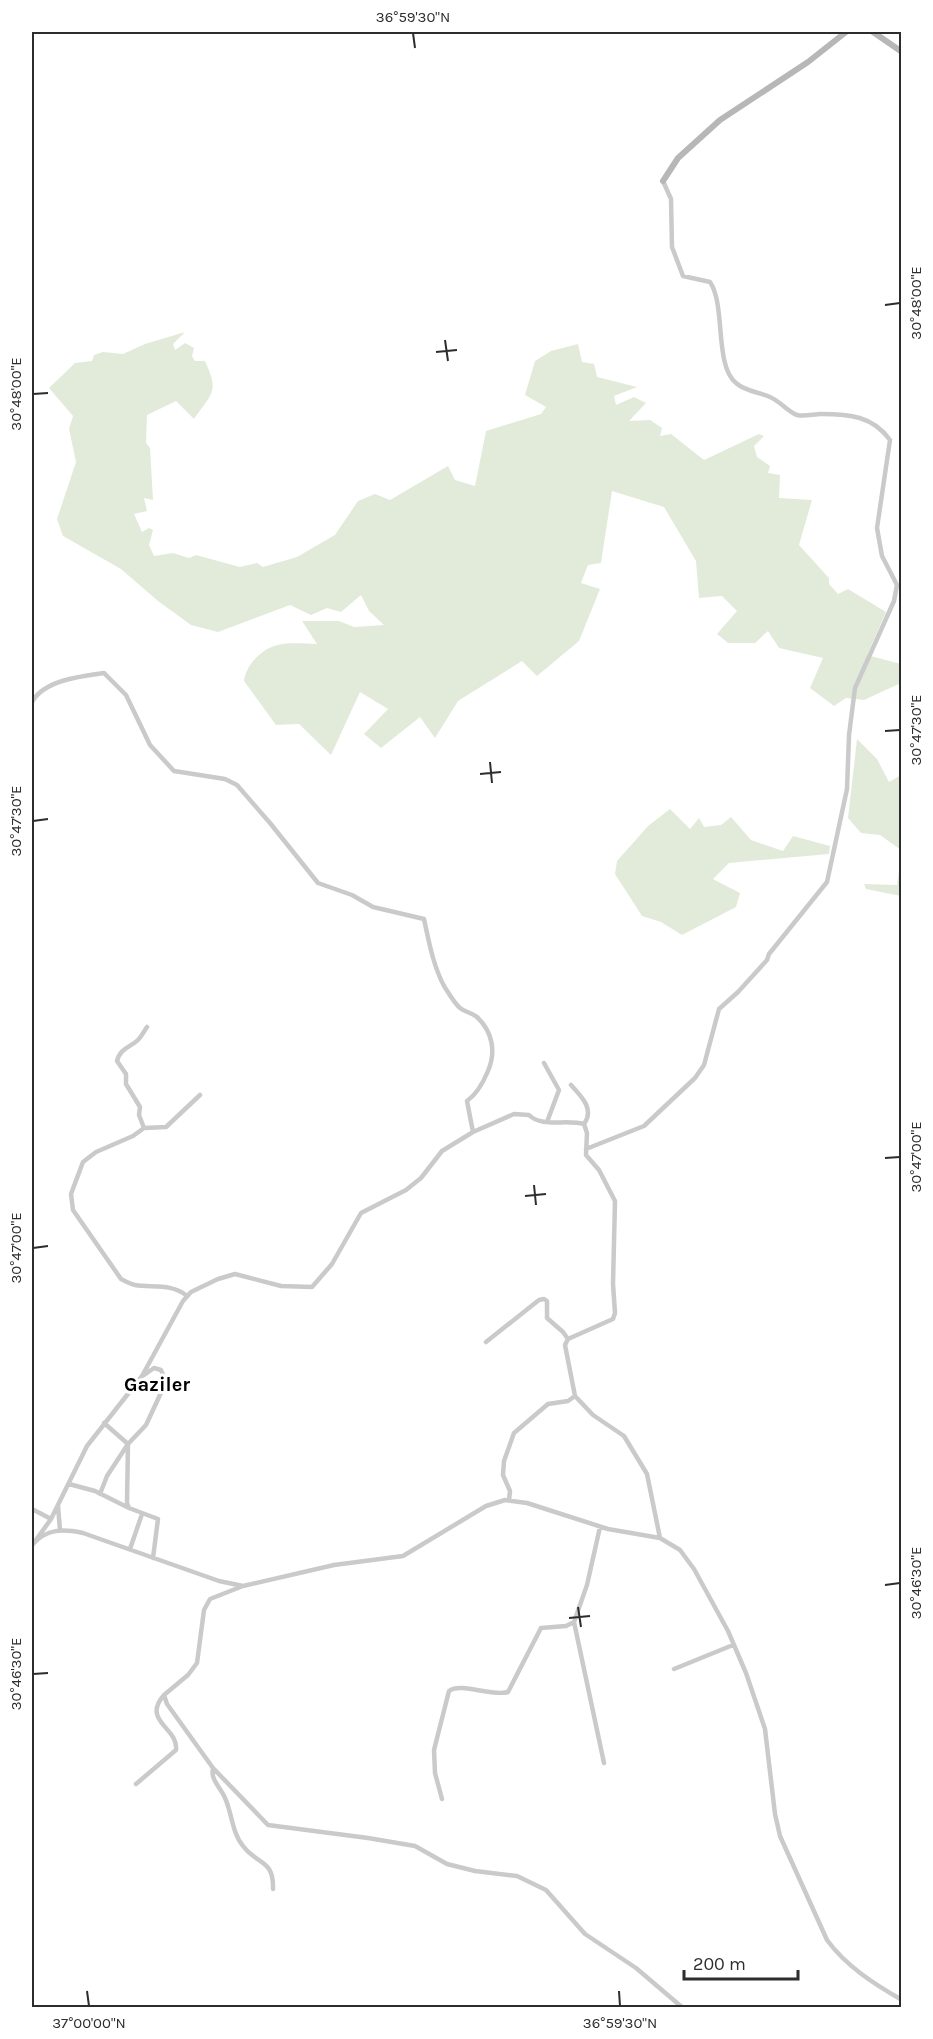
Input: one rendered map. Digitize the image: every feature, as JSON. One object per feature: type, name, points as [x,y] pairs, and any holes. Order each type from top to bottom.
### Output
[{"type":"street","points":[[586,1149],[644,1126],[695,1078],[704,1065],[719,1009],[767,960],[769,954],[827,882],[847,789],[849,735],[855,688],[894,601],[897,585],[882,556],[877,528],[890,440],[882,429],[868,420],[840,414],[798,415],[770,396],[753,392],[736,383],[729,371],[724,353],[717,292],[710,282],[682,276],[676,262],[672,247],[671,199],[663,181],[678,158],[720,120],[808,62],[846,32]]},
{"type":"street","points":[[873,32],[902,52]]},
{"type":"street","points":[[32,702],[35,694],[69,677],[104,673],[126,695],[150,745],[174,771],[225,779],[237,785],[318,883],[373,907],[424,919],[434,965],[445,987],[460,1008],[475,1015],[486,1027],[492,1044],[494,1057],[487,1074],[476,1095],[467,1101],[473,1132]]},
{"type":"street","points":[[144,1128],[139,1115],[140,1107],[126,1084],[126,1074],[117,1061],[118,1056],[129,1044],[137,1042],[147,1027]]},
{"type":"street","points":[[544,1063],[559,1090],[548,1122]]},
{"type":"street","points":[[571,1085],[585,1101],[588,1112],[584,1125],[587,1132],[586,1155],[599,1170],[615,1201],[613,1284],[615,1313],[613,1319],[568,1339],[565,1345],[575,1396],[593,1415],[624,1436],[647,1474],[660,1538]]},
{"type":"street","points":[[187,1296],[169,1288],[133,1285],[121,1279],[73,1210],[71,1194],[83,1162],[96,1152],[133,1136],[144,1128],[166,1127],[200,1095]]},
{"type":"street","points":[[33,1543],[51,1519],[87,1446],[142,1376],[191,1292],[218,1279],[235,1274],[281,1286],[312,1287],[332,1264],[361,1213],[406,1190],[420,1178],[442,1151],[473,1132],[514,1114],[529,1115],[534,1120],[572,1121],[584,1125]]},
{"type":"street","points":[[486,1342],[539,1300],[544,1299],[547,1301],[547,1318],[568,1339]]},
{"type":"street","points":[[100,1494],[107,1476],[128,1444],[147,1425],[165,1388],[166,1382],[161,1370],[154,1368],[142,1376]]},
{"type":"street","points":[[509,1500],[510,1491],[503,1475],[510,1439],[542,1407],[567,1401],[575,1396]]},
{"type":"street","points":[[104,1423],[128,1444],[129,1508]]},
{"type":"street","points":[[69,1484],[100,1494],[158,1519],[153,1558]]},
{"type":"street","points":[[136,1785],[177,1748],[157,1715],[158,1705],[164,1695],[188,1675],[197,1663],[204,1610],[210,1599],[243,1586],[334,1565],[403,1556],[486,1506],[509,1500],[527,1503],[600,1527],[660,1538],[680,1550],[694,1569],[746,1673],[765,1729],[775,1814],[780,1836],[827,1940],[848,1964],[902,2000]]},
{"type":"street","points":[[58,1506],[60,1530]]},
{"type":"street","points":[[32,1509],[51,1519]]},
{"type":"street","points":[[130,1549],[142,1514]]},
{"type":"street","points":[[600,1527],[587,1584],[574,1622],[604,1763]]},
{"type":"street","points":[[33,1543],[51,1532],[60,1530],[83,1533],[219,1581],[243,1586]]},
{"type":"street","points":[[442,1799],[435,1773],[434,1750],[449,1691],[455,1688],[497,1693],[508,1692],[541,1628],[566,1626],[574,1622]]},
{"type":"street","points":[[674,1669],[733,1645]]},
{"type":"street","points":[[164,1695],[167,1704],[213,1768],[268,1825],[415,1846],[447,1864],[518,1875],[546,1890],[585,1934],[636,1968],[683,2007]]},
{"type":"street","points":[[213,1768],[213,1777],[227,1800],[239,1840],[246,1850],[268,1866],[273,1889]]},
{"type":"green space","points":[[185,332],[173,344],[175,350],[185,343],[194,348],[192,356],[195,361],[205,361],[213,386],[210,397],[194,419],[176,401],[147,415],[146,443],[150,448],[153,500],[144,498],[147,511],[134,514],[142,532],[149,528],[153,530],[149,545],[154,556],[173,553],[189,558],[196,555],[240,567],[257,563],[263,567],[297,557],[335,535],[358,501],[375,494],[390,500],[448,466],[455,480],[475,486],[486,431],[541,414],[546,407],[525,395],[535,361],[551,351],[578,344],[582,362],[594,364],[597,377],[637,387],[614,396],[616,405],[634,397],[646,403],[629,421],[650,420],[662,428],[660,436],[671,434],[704,460],[759,434],[764,436],[754,446],[757,457],[770,466],[768,473],[780,475],[779,498],[812,500],[799,545],[829,578],[829,584],[838,594],[848,589],[886,612],[867,655],[901,664],[901,683],[864,700],[846,698],[834,706],[810,688],[823,658],[779,648],[768,631],[755,643],[728,643],[717,634],[737,611],[722,596],[699,598],[696,561],[664,507],[612,491],[601,563],[588,565],[581,583],[600,589],[579,641],[537,676],[522,661],[458,701],[435,738],[420,717],[381,748],[364,734],[388,709],[360,692],[331,755],[299,724],[276,725],[244,681],[245,675],[251,663],[261,653],[272,647],[292,643],[317,644],[302,621],[339,621],[354,627],[384,625],[369,611],[361,595],[341,612],[327,608],[311,615],[290,605],[218,632],[191,625],[158,601],[121,569],[63,536],[57,519],[76,462],[69,429],[73,416],[49,388],[75,363],[92,361],[94,355],[103,352],[123,354],[145,344]]},
{"type":"green space","points":[[857,739],[877,759],[889,782],[901,775],[901,850],[880,835],[861,833],[848,818]]},
{"type":"green space","points":[[670,809],[690,829],[699,818],[704,827],[721,825],[731,817],[751,840],[783,851],[793,836],[830,846],[829,854],[729,863],[713,879],[740,893],[736,907],[682,935],[661,922],[642,916],[615,874],[617,861],[648,826]]},
{"type":"green space","points":[[901,856],[901,896],[866,889],[864,884],[897,885]]},
{"type":"district","name":"Gaziler","points":[[157,1384]]}]
